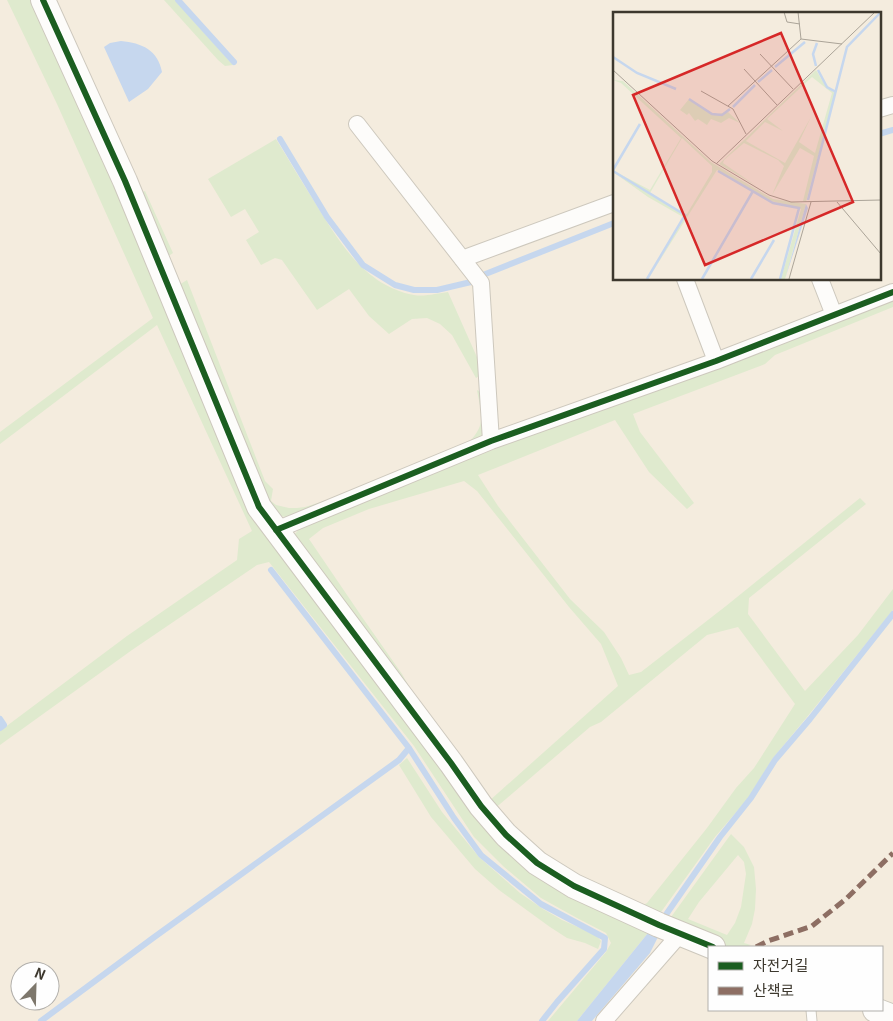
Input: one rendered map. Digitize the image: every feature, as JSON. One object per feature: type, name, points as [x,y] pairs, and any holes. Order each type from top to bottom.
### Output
[{"type":"street","points":[[42,0],[126,181],[259,507],[451,763],[481,806],[506,835],[538,863],[574,886],[710,946]]},
{"type":"street","points":[[880,109],[893,104]]},
{"type":"street","points":[[357,124],[481,283],[491,442]]},
{"type":"street","points":[[462,259],[613,203]]},
{"type":"street","points":[[686,280],[716,361]]},
{"type":"street","points":[[820,280],[834,315]]},
{"type":"street","points":[[276,530],[491,442],[716,361],[893,292]]},
{"type":"street","points":[[604,1021],[680,934]]},
{"type":"street","points":[[877,1011],[893,1017]]},
{"type":"green space","points":[[7,0],[32,0],[79,99],[255,510],[466,802],[648,933],[577,1021],[548,1021],[606,952],[611,943],[606,933],[541,898],[503,866],[474,837],[414,746],[269,562],[257,565],[132,650],[0,745],[0,731],[127,636],[237,560],[239,539],[252,531],[157,325],[0,444],[0,432],[153,318],[57,104]]},
{"type":"green space","points":[[164,0],[175,0],[233,65],[225,66],[218,60]]},
{"type":"green space","points":[[276,139],[343,246],[367,272],[396,290],[414,295],[448,292],[484,373],[476,378],[452,335],[440,324],[427,318],[412,319],[389,334],[369,316],[349,289],[317,310],[282,260],[275,258],[261,265],[246,240],[259,232],[245,209],[231,217],[208,179]]},
{"type":"green space","points":[[145,191],[173,253],[161,261],[137,194]]},
{"type":"green space","points":[[187,280],[265,481],[273,489],[271,501],[276,505],[297,508],[324,501],[469,442],[478,430],[481,418],[477,390],[483,394],[483,438],[321,507],[286,517],[275,515],[174,288]]},
{"type":"green space","points":[[893,301],[893,307],[775,355],[765,364],[633,414],[640,432],[694,503],[687,509],[649,472],[615,420],[478,475],[498,506],[570,599],[604,632],[621,658],[629,675],[641,672],[860,498],[866,504],[749,598],[748,614],[805,691],[858,635],[893,589],[893,610],[773,758],[749,797],[715,837],[656,919],[637,908],[647,903],[707,828],[736,788],[754,768],[795,704],[738,627],[707,635],[601,722],[590,727],[493,810],[488,802],[618,686],[601,644],[569,607],[477,491],[464,481],[369,509],[323,528],[309,539],[402,674],[429,722],[292,537],[304,524],[326,515],[500,447]]},
{"type":"green space","points":[[407,758],[442,812],[479,857],[520,893],[543,909],[562,920],[596,935],[601,941],[598,949],[567,938],[550,927],[499,890],[475,869],[431,817],[399,765]]},
{"type":"green space","points":[[731,834],[744,847],[754,867],[755,909],[752,924],[744,943],[751,945],[725,946],[666,924]],"holes":[[[738,855],[744,862],[746,874],[741,907],[735,923],[727,935],[688,919],[699,902]]]},
{"type":"water","points":[[121,41],[148,49],[157,58],[162,72],[148,89],[129,102],[104,47],[110,43]]},
{"type":"water","points":[[648,933],[658,937],[650,953],[592,1021],[577,1021]]},
{"type":"waterway","points":[[178,0],[234,62]]},
{"type":"waterway","points":[[880,134],[893,130]]},
{"type":"waterway","points":[[280,139],[327,217],[363,265],[395,285],[414,290],[437,290],[471,282]]},
{"type":"waterway","points":[[483,275],[613,223]]},
{"type":"waterway","points":[[271,570],[409,748],[454,818],[481,855],[541,904],[605,938],[604,949],[542,1021]]},
{"type":"waterway","points":[[665,916],[720,837],[751,798],[775,760],[893,614]]},
{"type":"waterway","points":[[0,719],[4,725],[0,728]]},
{"type":"waterway","points":[[41,1021],[399,760],[409,748]]},
{"type":"marked path","points":[[758,946],[812,926],[846,899],[893,853]]},
{"type":"cycle path","points":[[43,0],[125,181],[259,507],[451,763],[481,806],[506,835],[537,863],[574,886],[659,925],[711,946]]},
{"type":"cycle path","points":[[276,530],[491,441],[716,361],[893,292]]}]
